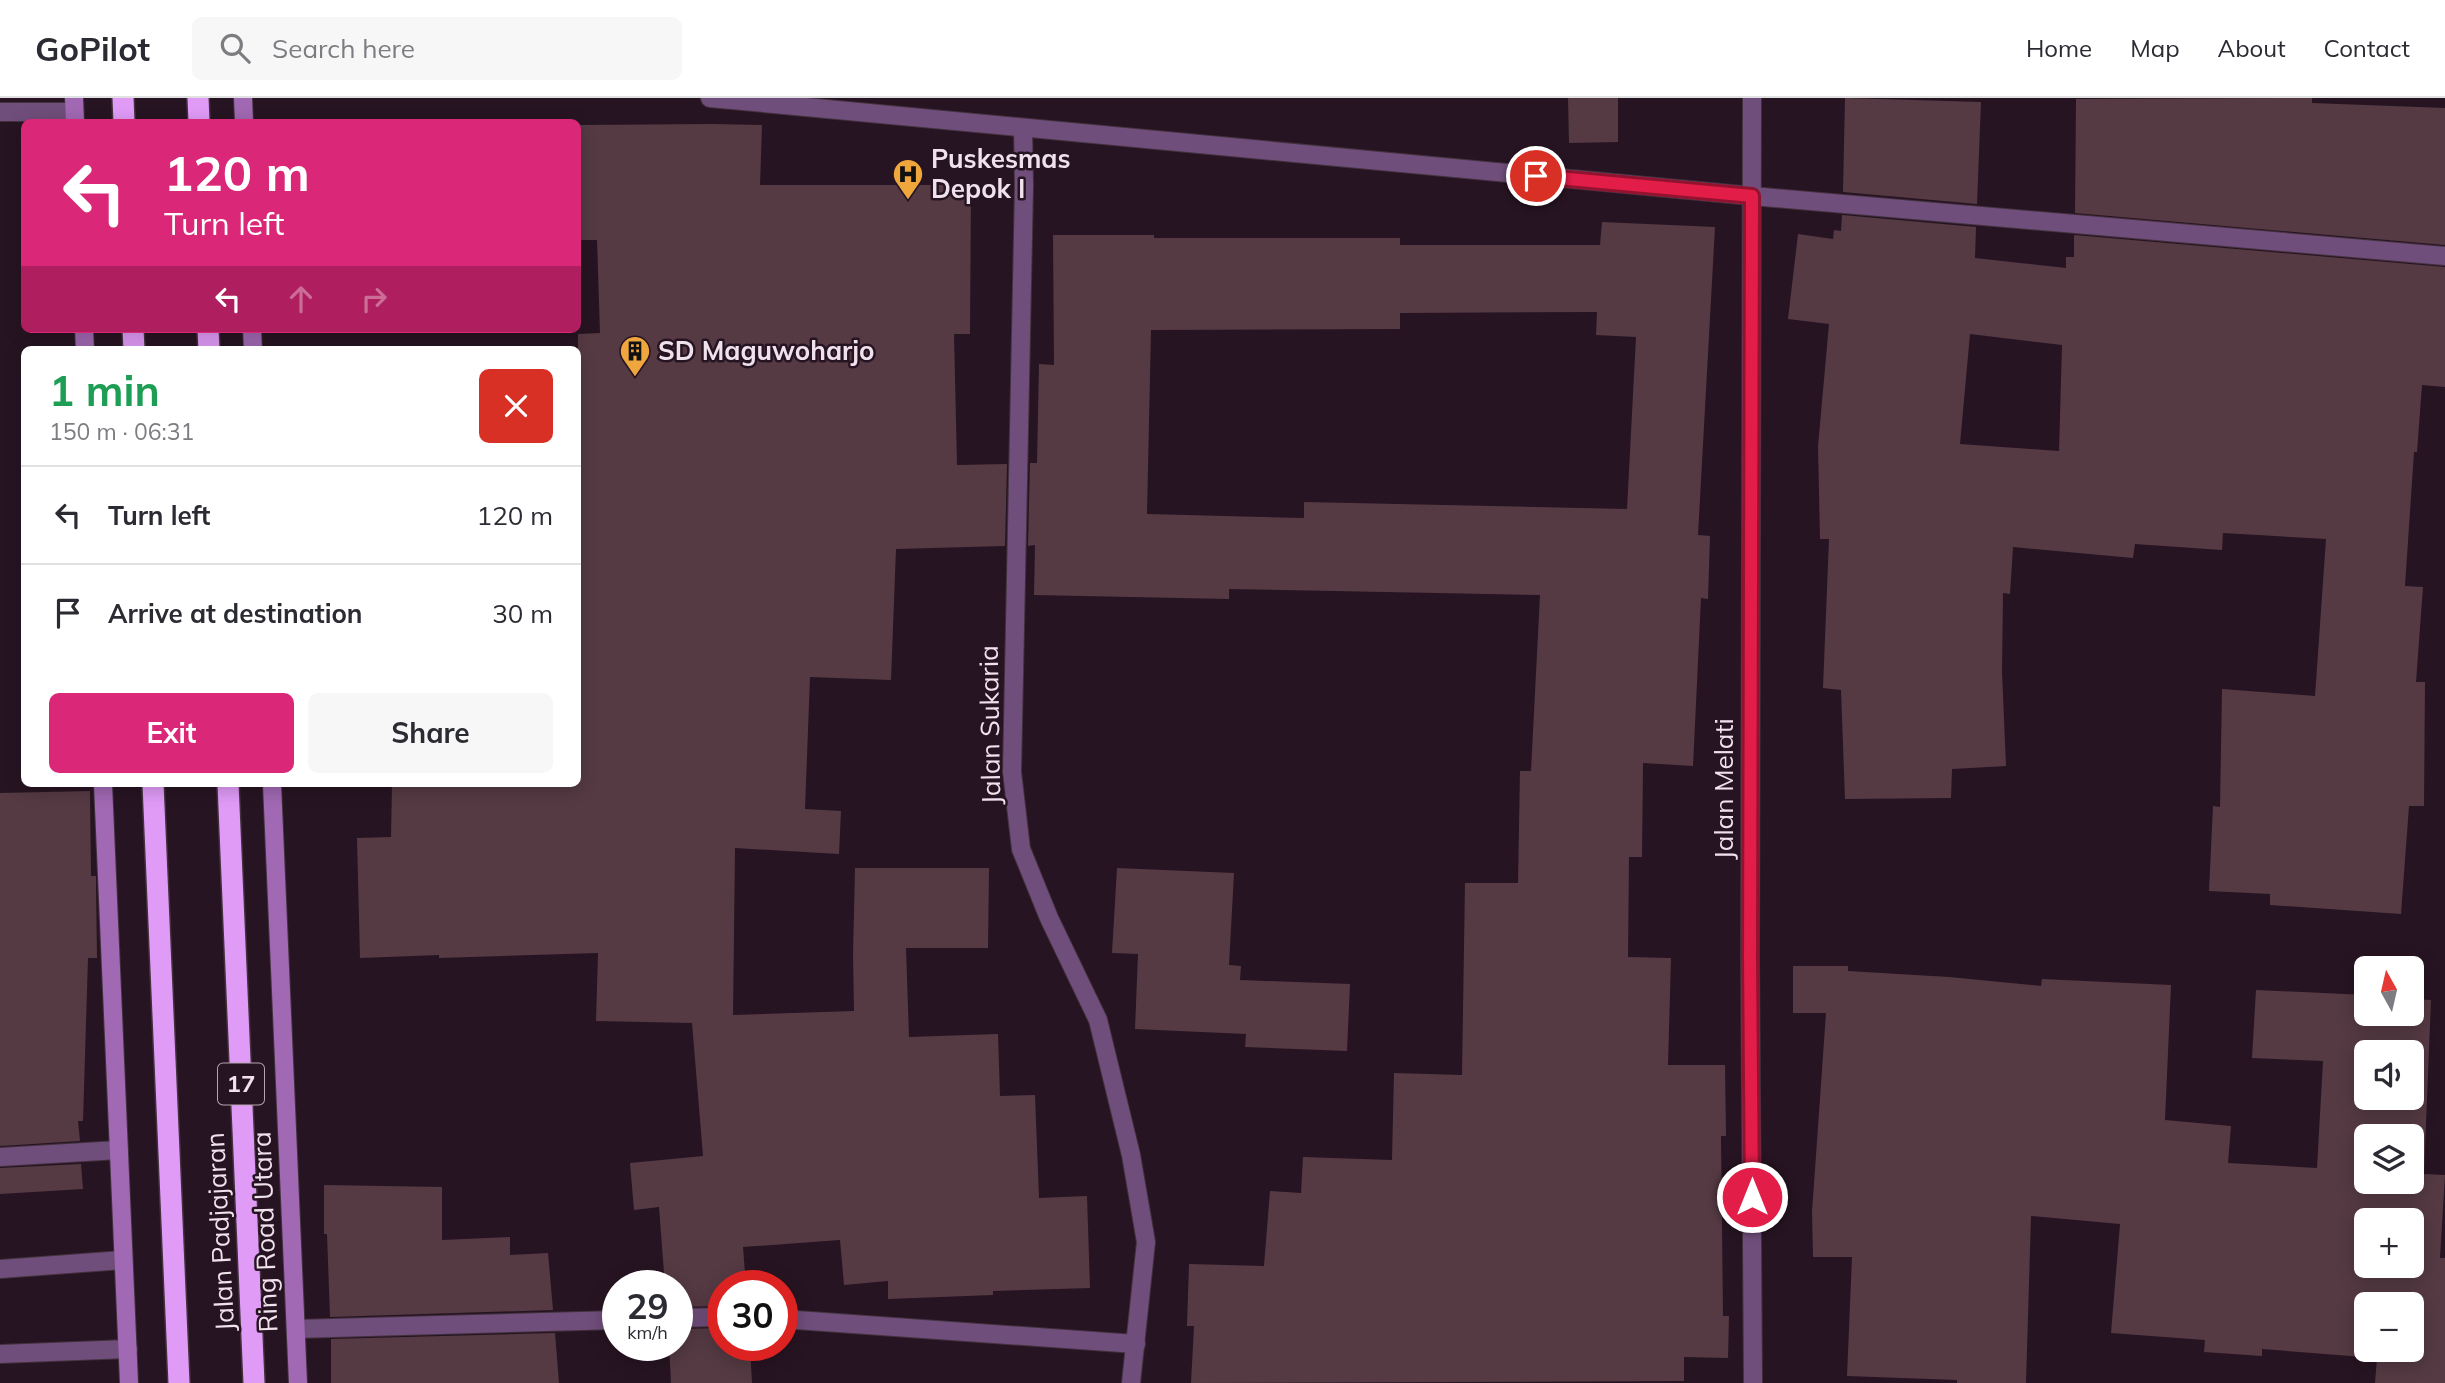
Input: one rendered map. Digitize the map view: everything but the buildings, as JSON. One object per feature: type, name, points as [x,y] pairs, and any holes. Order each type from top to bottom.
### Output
[{"type":"highway","points":[[123,98],[124,119]]},
{"type":"highway","points":[[198,98],[199,119]]},
{"type":"highway","name":"Jalan Padjajaran","points":[[153,787],[179,1383]]},
{"type":"highway","name":"Jalan Padjajaran","points":[[228,787],[254,1383]]},
{"type":"street","points":[[243,98],[244,119]]},
{"type":"street","points":[[710,98],[1752,196],[2445,256]]},
{"type":"street","name":"Jalan Melati","points":[[1752,98],[1750,958],[1753,1383]]},
{"type":"street","points":[[0,112],[74,111]]},
{"type":"street","name":"Jalan Sukaria","points":[[1023,128],[1012,772],[1021,849],[1049,918],[1098,1020],[1130,1155],[1146,1242],[1132,1383]]},
{"type":"street","points":[[103,787],[129,1383]]},
{"type":"street","name":"Ring Road Utara","points":[[272,787],[298,1383]]},
{"type":"street","points":[[0,1157],[119,1150]]},
{"type":"street","points":[[0,1269],[123,1260]]},
{"type":"street","points":[[296,1329],[602,1320]]},
{"type":"street","points":[[798,1321],[1136,1344]]},
{"type":"street","points":[[0,1354],[128,1349]]},
{"type":"place","name":"Puskesmas Depok I","points":[[908,201]]},
{"type":"place","name":"SD Maguwoharjo","points":[[635,378]]},
{"type":"route","points":[[1536,176],[1752,196],[1752,1197]]}]
